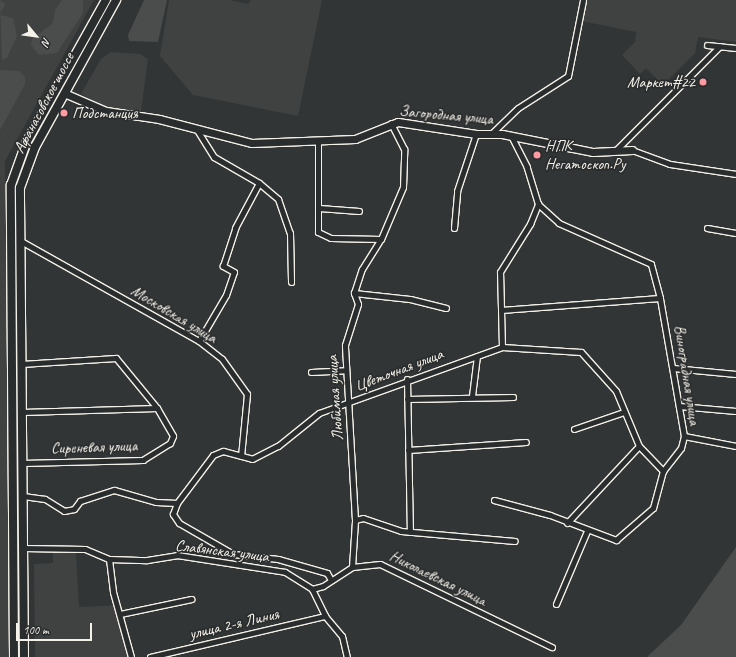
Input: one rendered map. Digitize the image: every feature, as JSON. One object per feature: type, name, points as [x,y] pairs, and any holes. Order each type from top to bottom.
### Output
[{"type":"main road","name":"Афанасовское шоссе","points":[[14,657],[11,185],[26,143],[106,0]]},
{"type":"main road","name":"Афанасовское шоссе","points":[[24,657],[19,240],[20,188],[26,166],[64,93],[116,0]]},
{"type":"street","points":[[491,134],[518,108],[568,76],[583,0]]},
{"type":"street","points":[[707,45],[736,48]]},
{"type":"street","points":[[614,152],[720,46]]},
{"type":"street","name":"Загородная улица","points":[[64,93],[106,111],[159,119],[252,143],[318,143],[354,139],[391,123],[412,123],[476,134],[511,136],[593,152],[632,150],[670,164],[736,174]]},
{"type":"street","name":"Любимая улица","points":[[352,567],[355,520],[350,403],[345,345],[358,304],[354,293],[362,269],[381,239],[402,187],[404,149],[391,123]]},
{"type":"street","points":[[197,130],[214,157],[259,183],[278,199],[286,219],[291,282]]},
{"type":"street","points":[[454,228],[457,191],[476,134]]},
{"type":"street","points":[[511,136],[527,167],[538,204],[530,224],[500,272],[502,347],[581,352],[616,391],[639,446],[663,471]]},
{"type":"street","points":[[318,143],[318,232],[331,238],[381,239]]},
{"type":"street","points":[[198,341],[226,295],[234,272],[223,266],[235,228],[259,183]]},
{"type":"street","name":"Виноградная улица","points":[[494,500],[550,515],[611,540],[627,534],[653,508],[663,471],[681,448],[684,436],[654,269],[647,260],[559,223],[538,204]]},
{"type":"street","points":[[319,208],[359,210]]},
{"type":"street","points":[[707,228],[736,233]]},
{"type":"street","name":"Московская улица","points":[[19,240],[198,341],[222,359],[248,394],[241,456]]},
{"type":"street","points":[[354,293],[410,299],[446,308]]},
{"type":"street","points":[[500,310],[660,298]]},
{"type":"street","name":"Цветочная улица","points":[[177,503],[213,455],[223,451],[252,459],[265,453],[319,413],[350,403],[407,379],[502,347]]},
{"type":"street","points":[[472,396],[477,356]]},
{"type":"street","points":[[21,364],[114,357],[157,408]]},
{"type":"street","points":[[673,368],[736,374]]},
{"type":"street","points":[[311,372],[346,370]]},
{"type":"street","points":[[407,379],[410,532]]},
{"type":"street","points":[[407,400],[472,396],[513,397]]},
{"type":"street","points":[[679,406],[736,411]]},
{"type":"street","points":[[22,412],[157,408]]},
{"type":"street","name":"Сиреневая улица","points":[[22,463],[145,459],[172,440],[171,431],[157,408]]},
{"type":"street","points":[[574,429],[624,412]]},
{"type":"street","points":[[684,436],[736,446]]},
{"type":"street","points":[[408,450],[526,442]]},
{"type":"street","points":[[567,523],[639,446]]},
{"type":"street","points":[[23,496],[44,499],[64,511],[74,509],[80,501],[114,490],[156,502],[177,503],[173,514],[179,523],[232,554],[278,559],[327,574],[331,580]]},
{"type":"street","points":[[355,520],[363,518],[410,532],[515,541]]},
{"type":"street","points":[[556,604],[587,531]]},
{"type":"street","name":"Славянская улица","points":[[23,548],[85,549],[110,559],[184,556],[285,572],[312,589]]},
{"type":"street","points":[[110,559],[113,592],[131,657]]},
{"type":"street","name":"Николаевская улица","points":[[312,589],[331,580],[352,567],[380,564],[390,566],[552,647]]},
{"type":"street","points":[[312,589],[325,616],[342,636],[347,657]]},
{"type":"street","points":[[120,614],[191,599]]},
{"type":"street","name":"улица 2-я Линия","points":[[150,657],[325,616]]},
{"type":"shaded area","points":[[0,0],[94,0],[5,161],[11,657],[0,657]]},
{"type":"shaded area","points":[[0,0],[5,4],[0,14]]},
{"type":"shaded area","points":[[62,0],[83,0],[83,13],[57,53],[39,55],[31,45],[32,39],[53,23],[55,10]]},
{"type":"shaded area","points":[[144,0],[167,0],[158,42],[129,41],[128,35]]},
{"type":"shaded area","points":[[169,0],[229,0],[248,4],[251,0],[322,0],[298,116],[193,95],[160,56]]},
{"type":"shaded area","points":[[580,0],[736,0],[736,42],[698,37],[695,53],[663,85],[646,68],[640,74],[622,55],[635,42],[636,32],[576,20]]},
{"type":"shaded area","points":[[1,15],[13,18],[17,36],[7,58],[2,60]]},
{"type":"shaded area","points":[[111,52],[140,54],[148,59],[141,111],[108,108],[81,94],[101,59]]},
{"type":"shaded area","points":[[0,70],[19,71],[25,77],[25,84],[0,130]]},
{"type":"shaded area","points":[[736,547],[736,657],[647,657],[681,625]]},
{"type":"shaded area","points":[[53,551],[76,553],[79,607],[122,605],[135,657],[35,657],[34,564],[53,563]]},
{"type":"place","name":"Маркет#22","points":[[703,82]]},
{"type":"place","name":"Подстанция","points":[[64,113]]},
{"type":"place","name":"НПК Негатоскоп.Ру","points":[[537,155]]}]
